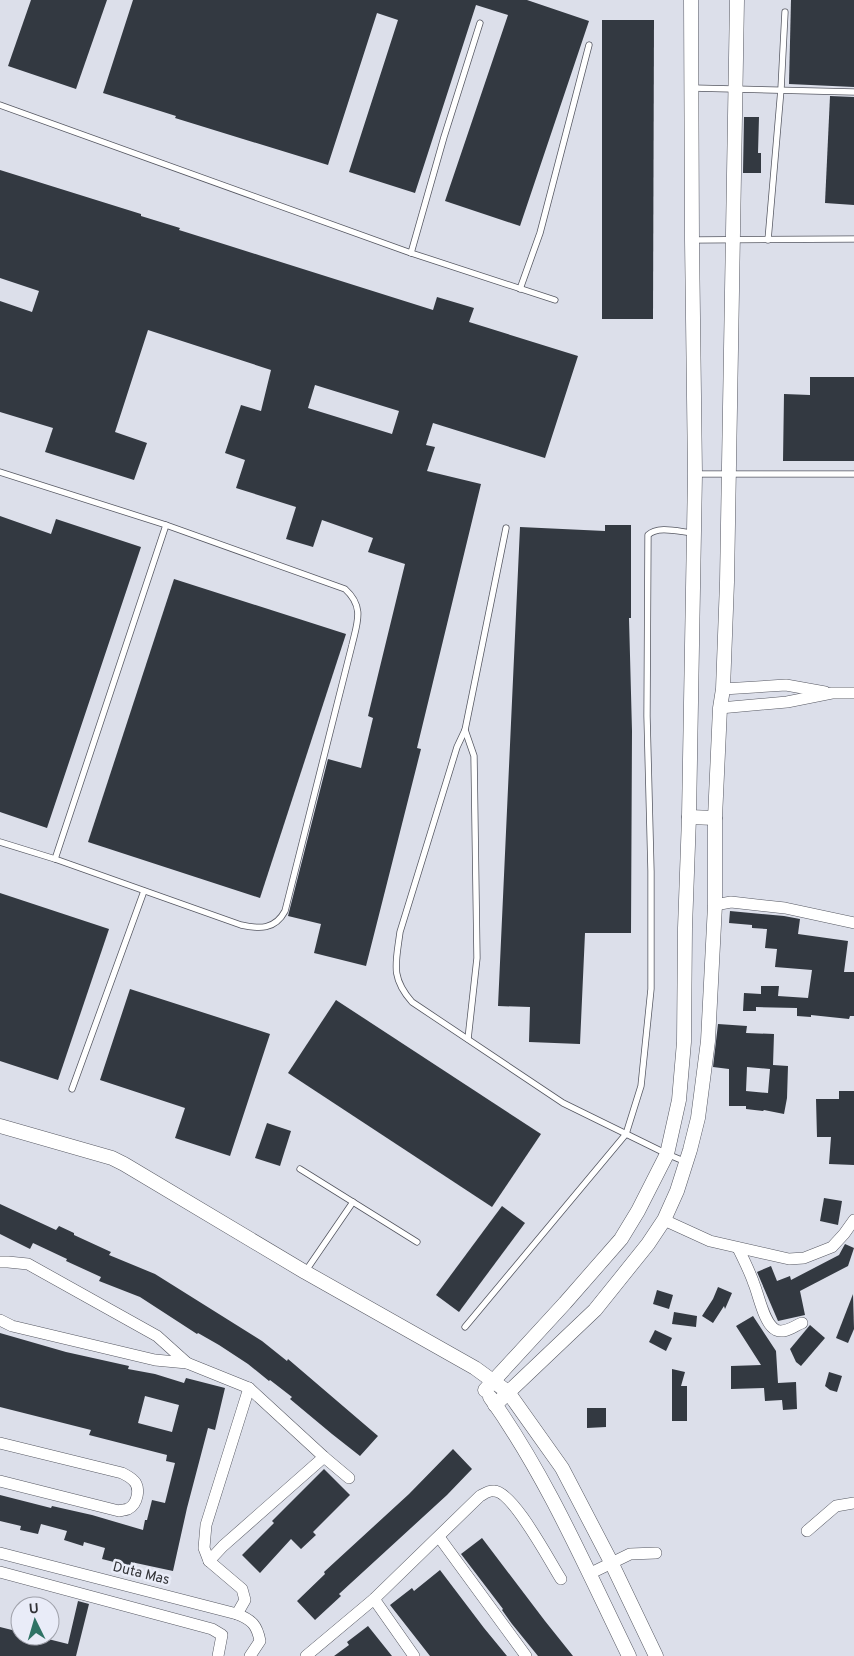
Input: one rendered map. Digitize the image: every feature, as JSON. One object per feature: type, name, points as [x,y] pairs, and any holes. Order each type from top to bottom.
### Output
[{"type":"street","points":[[489,1385],[621,1239],[638,1211],[667,1154],[679,1100],[684,1058],[685,921],[689,817],[695,474],[692,240],[692,0]]},
{"type":"street","points":[[495,1405],[595,1310],[648,1244],[664,1220],[677,1191],[687,1162],[698,1118],[708,1042],[720,708],[723,689],[737,0]]},
{"type":"street","points":[[723,689],[786,685],[832,693],[854,693]]},
{"type":"street","points":[[720,708],[787,702],[832,693]]},
{"type":"street","points":[[689,817],[716,818]]},
{"type":"street","points":[[714,905],[732,902],[785,908],[854,923]]},
{"type":"street","points":[[0,1126],[112,1158],[305,1272],[475,1368],[489,1385],[495,1405],[516,1435],[574,1541],[629,1656]]},
{"type":"street","points":[[664,1220],[710,1241],[789,1259],[804,1258],[832,1247],[854,1220]]},
{"type":"street","points":[[738,1248],[755,1284],[761,1305],[772,1326],[775,1329],[785,1331],[802,1323]]},
{"type":"street","points":[[0,1262],[28,1264],[157,1336],[187,1363]]},
{"type":"street","points":[[0,1320],[12,1326],[155,1360],[187,1363],[249,1388],[348,1478]]},
{"type":"street","points":[[489,1385],[508,1392],[562,1468],[612,1562],[656,1656]]},
{"type":"street","points":[[237,1614],[245,1600],[242,1589],[209,1561],[204,1548],[206,1525],[249,1388]]},
{"type":"street","points":[[0,1443],[122,1473],[132,1479],[137,1485],[137,1498],[128,1509],[119,1511],[0,1481]]},
{"type":"street","points":[[209,1561],[223,1546],[324,1457]]},
{"type":"street","points":[[307,1655],[374,1599],[480,1496],[494,1490],[508,1498],[524,1518],[560,1579]]},
{"type":"street","points":[[807,1531],[836,1506],[854,1503]]},
{"type":"street","points":[[439,1537],[526,1656]]},
{"type":"street","name":"Duta Mas","points":[[0,1553],[237,1614],[249,1619],[258,1630],[260,1641],[250,1656]]},
{"type":"street","points":[[589,1574],[612,1562],[636,1553],[656,1553]]},
{"type":"street","points":[[0,1572],[212,1629],[222,1635],[218,1656]]},
{"type":"street","points":[[374,1599],[414,1656]]},
{"type":"lane","points":[[768,240],[781,89],[785,12]]},
{"type":"lane","points":[[411,253],[444,137],[480,23]]},
{"type":"lane","points":[[520,289],[540,233],[589,45]]},
{"type":"lane","points":[[692,88],[854,92]]},
{"type":"lane","points":[[0,105],[411,253],[554,300]]},
{"type":"lane","points":[[692,240],[854,239]]},
{"type":"lane","points":[[0,472],[166,525],[345,589],[352,595],[358,609],[350,655],[285,911],[281,918],[272,924],[259,929],[250,927],[55,859],[0,842]]},
{"type":"lane","points":[[695,474],[854,474]]},
{"type":"lane","points":[[55,859],[166,525]]},
{"type":"lane","points":[[506,528],[465,730],[457,747],[400,932],[396,978],[402,991],[412,1002],[563,1104],[687,1162]]},
{"type":"lane","points":[[465,1327],[626,1134],[641,1086],[651,989],[652,871],[648,716],[648,535],[652,531],[662,530],[693,533]]},
{"type":"lane","points":[[465,730],[474,756],[477,958],[468,1039]]},
{"type":"lane","points":[[72,1088],[144,891]]},
{"type":"lane","points":[[300,1169],[417,1242]]},
{"type":"lane","points":[[305,1272],[352,1202]]},
{"type":"building","points":[[31,0],[107,0],[76,89],[8,66]]},
{"type":"building","points":[[133,0],[527,0],[589,21],[520,226],[445,201],[508,15],[476,5],[415,193],[349,172],[398,20],[377,13],[328,165],[175,118],[176,116],[103,93]]},
{"type":"building","points":[[791,0],[854,0],[854,87],[789,84]]},
{"type":"building","points":[[602,20],[654,20],[653,319],[602,319]]},
{"type":"building","points":[[830,96],[854,97],[854,205],[825,203]]},
{"type":"building","points":[[744,117],[759,117],[758,153],[761,153],[761,173],[743,173]]},
{"type":"building","points":[[0,170],[141,214],[141,216],[180,228],[179,230],[433,310],[437,297],[474,308],[469,322],[578,356],[545,458],[433,423],[426,445],[435,447],[427,471],[481,484],[417,748],[421,749],[366,966],[314,953],[321,924],[288,916],[328,759],[361,768],[373,718],[368,716],[405,564],[368,552],[373,538],[322,520],[313,547],[286,539],[296,507],[236,488],[245,460],[225,453],[241,405],[261,411],[271,370],[148,330],[115,432],[147,443],[134,480],[45,452],[53,428],[0,412],[0,301],[32,312],[39,291],[0,278]],"holes":[[[315,385],[399,411],[392,434],[308,408]]]},
{"type":"building","points":[[810,377],[854,377],[854,461],[783,461],[784,394],[810,395]]},
{"type":"building","points":[[0,516],[51,534],[56,519],[141,547],[47,828],[0,812]]},
{"type":"building","points":[[605,525],[631,525],[631,618],[629,618],[632,731],[631,933],[585,933],[580,1044],[529,1042],[530,1007],[498,1006],[520,527],[605,531]]},
{"type":"building","points":[[174,579],[346,634],[260,898],[88,842]]},
{"type":"building","points":[[0,893],[109,929],[58,1080],[0,1061]]},
{"type":"building","points":[[730,911],[800,919],[798,934],[848,941],[844,972],[854,972],[854,1016],[850,1016],[849,1019],[811,1015],[811,1017],[797,1016],[797,1008],[756,1007],[756,1011],[743,1011],[744,993],[761,994],[761,986],[779,986],[778,996],[808,998],[812,970],[775,967],[777,949],[765,948],[767,929],[752,928],[752,925],[729,923]]},
{"type":"building","points":[[130,989],[270,1034],[230,1156],[175,1138],[185,1108],[100,1080]]},
{"type":"building","points":[[336,1000],[541,1134],[492,1207],[288,1073]]},
{"type":"building","points":[[718,1024],[747,1026],[746,1033],[774,1034],[773,1065],[788,1066],[787,1098],[784,1114],[746,1109],[746,1106],[729,1106],[729,1069],[713,1067]],"holes":[[[747,1067],[770,1069],[768,1093],[746,1091]]]},
{"type":"building","points":[[839,1091],[854,1091],[854,1165],[829,1164],[831,1137],[817,1137],[816,1099],[839,1099]]},
{"type":"building","points":[[267,1123],[291,1131],[280,1166],[255,1158]]},
{"type":"building","points":[[824,1198],[842,1201],[838,1225],[820,1221]]},
{"type":"building","points":[[0,1204],[56,1230],[59,1226],[111,1252],[109,1255],[155,1274],[262,1341],[287,1361],[288,1359],[378,1436],[360,1456],[290,1399],[292,1397],[219,1345],[197,1334],[140,1297],[99,1281],[101,1277],[66,1261],[67,1259],[33,1243],[30,1249],[0,1234]]},
{"type":"building","points":[[502,1206],[525,1223],[459,1312],[436,1295]]},
{"type":"building","points":[[845,1244],[854,1248],[848,1266],[800,1291],[805,1315],[778,1321],[757,1272],[771,1266],[777,1281],[790,1276],[791,1280],[839,1255]]},
{"type":"building","points":[[718,1287],[732,1293],[725,1309],[724,1306],[713,1323],[702,1316]]},
{"type":"building","points":[[657,1290],[673,1295],[669,1309],[653,1304]]},
{"type":"building","points":[[853,1294],[854,1329],[848,1343],[836,1338]]},
{"type":"building","points":[[674,1312],[697,1316],[696,1327],[672,1324]]},
{"type":"building","points":[[753,1316],[776,1351],[778,1383],[796,1382],[797,1409],[783,1410],[782,1400],[765,1401],[764,1388],[731,1389],[731,1366],[761,1365],[736,1326]]},
{"type":"building","points":[[810,1325],[825,1338],[801,1366],[796,1362],[790,1349]]},
{"type":"building","points":[[655,1330],[672,1338],[666,1351],[649,1342]]},
{"type":"building","points":[[0,1333],[66,1352],[129,1366],[128,1369],[155,1374],[184,1383],[186,1378],[225,1388],[215,1430],[208,1428],[173,1571],[131,1562],[130,1566],[102,1559],[105,1548],[84,1542],[83,1546],[64,1540],[67,1531],[41,1524],[38,1534],[20,1530],[21,1526],[0,1521],[0,1495],[51,1508],[52,1506],[92,1515],[143,1530],[152,1500],[165,1503],[175,1463],[166,1461],[167,1455],[89,1435],[91,1430],[0,1407]],"holes":[[[145,1396],[179,1405],[172,1432],[138,1423]]]},
{"type":"building","points":[[672,1369],[685,1372],[681,1386],[687,1386],[687,1421],[672,1421]]},
{"type":"building","points":[[829,1372],[842,1376],[837,1392],[825,1386]]},
{"type":"building","points":[[587,1408],[606,1408],[606,1427],[587,1428]]},
{"type":"building","points":[[453,1449],[472,1469],[447,1495],[339,1594],[341,1596],[315,1620],[297,1601],[325,1574],[324,1572],[409,1494]]},
{"type":"building","points":[[324,1469],[350,1495],[313,1532],[316,1535],[301,1549],[291,1539],[260,1573],[242,1555],[274,1523],[272,1521]]},
{"type":"building","points":[[482,1538],[573,1656],[538,1656],[512,1624],[503,1609],[461,1554]]},
{"type":"building","points":[[440,1570],[507,1656],[430,1656],[390,1605],[412,1588],[414,1591]]},
{"type":"building","points":[[78,1601],[89,1604],[76,1656],[0,1656],[0,1627],[10,1630],[10,1646],[60,1646],[60,1642],[68,1644]]},
{"type":"building","points":[[368,1626],[392,1656],[334,1656],[349,1645],[347,1642]]}]
